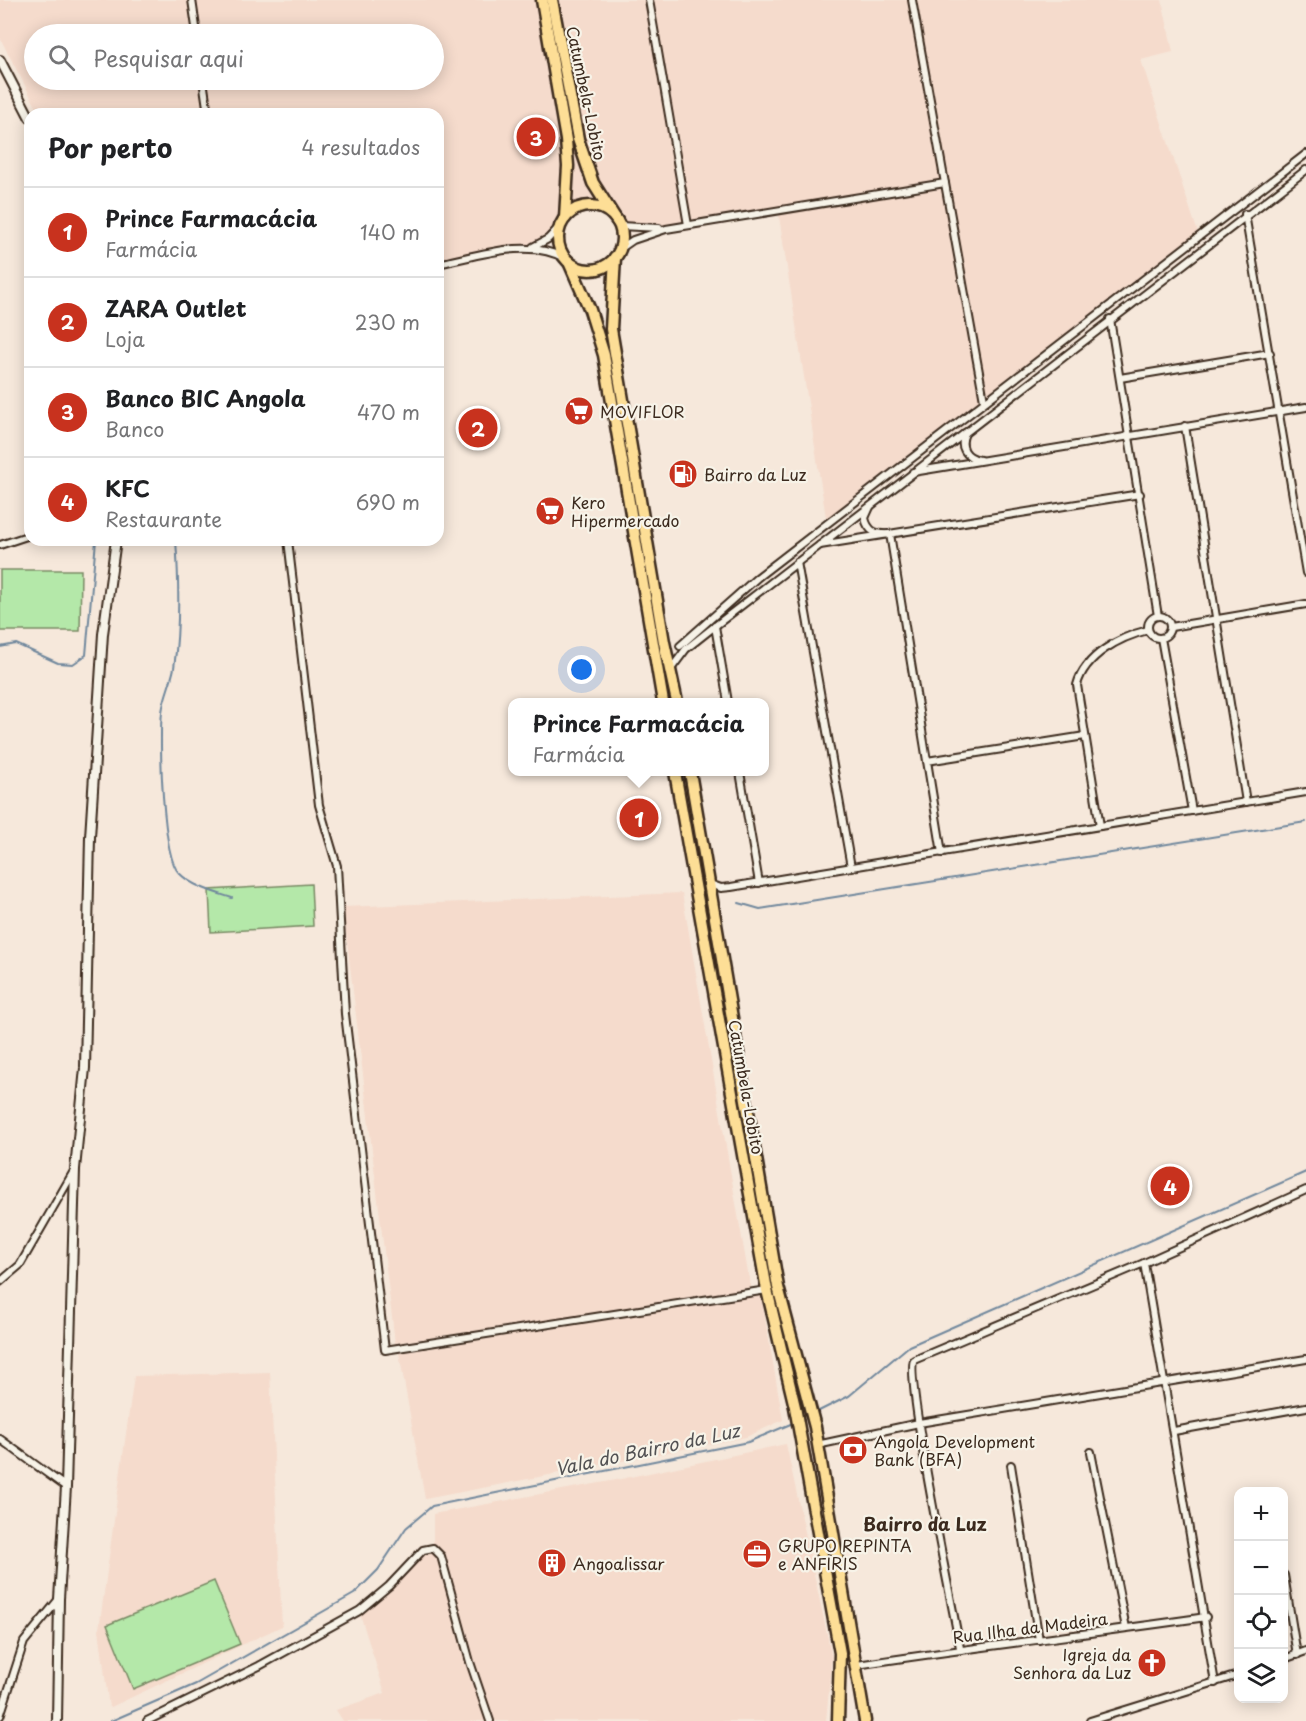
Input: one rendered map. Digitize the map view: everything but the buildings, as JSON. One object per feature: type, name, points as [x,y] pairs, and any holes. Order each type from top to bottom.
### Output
[{"type":"main road","name":"Catumbela-Lobito","points":[[542,0],[566,140],[568,166],[563,222]]},
{"type":"main road","name":"Catumbela-Lobito","points":[[552,0],[578,140],[593,183],[618,224]]},
{"type":"main road","points":[[662,698],[604,355],[590,310],[558,245],[563,222],[573,211],[592,206],[602,209],[618,224],[611,328],[665,645],[676,698]]},
{"type":"main road","points":[[567,260],[578,268],[598,269],[617,253]]},
{"type":"main road","name":"Catumbela-Lobito","points":[[676,776],[767,1290],[795,1407],[840,1653],[838,1721]]},
{"type":"main road","name":"Catumbela-Lobito","points":[[691,776],[778,1287],[815,1427],[865,1721]]},
{"type":"street","points":[[192,0],[196,24]]},
{"type":"street","points":[[649,0],[688,225]]},
{"type":"street","points":[[912,0],[984,400]]},
{"type":"street","points":[[0,60],[25,108]]},
{"type":"street","points":[[204,90],[207,108]]},
{"type":"street","points":[[680,646],[758,577],[984,400],[1306,154]]},
{"type":"street","points":[[671,669],[691,645],[714,626],[1245,214],[1306,170]]},
{"type":"street","points":[[617,253],[640,237],[666,229],[945,183]]},
{"type":"street","points":[[1245,214],[1306,573]]},
{"type":"street","points":[[530,248],[548,239],[563,222]]},
{"type":"street","points":[[618,224],[666,229]]},
{"type":"street","points":[[444,263],[530,248],[547,250],[567,260]]},
{"type":"street","points":[[1110,319],[1158,616]]},
{"type":"street","points":[[1120,378],[1270,352]]},
{"type":"street","points":[[912,472],[1306,407]]},
{"type":"street","points":[[1185,426],[1246,802]]},
{"type":"street","points":[[966,430],[962,441],[963,449],[967,456],[983,460]]},
{"type":"street","points":[[817,546],[1140,494]]},
{"type":"street","points":[[874,502],[865,518],[866,523],[876,534],[890,534]]},
{"type":"street","points":[[890,534],[942,852]]},
{"type":"street","points":[[0,545],[24,537]]},
{"type":"street","points":[[57,1721],[58,1599],[66,1487],[75,1169],[85,1068],[90,837],[103,634],[115,546]]},
{"type":"street","points":[[289,546],[318,805],[337,866],[345,1014],[385,1350],[767,1290]]},
{"type":"street","points":[[797,562],[851,867]]},
{"type":"street","points":[[1171,627],[1216,617],[1306,604]]},
{"type":"street","points":[[1148,630],[1151,620],[1158,616],[1165,617],[1171,627]]},
{"type":"street","points":[[714,626],[727,698]]},
{"type":"street","points":[[1148,630],[1152,636],[1161,638],[1167,636],[1171,627]]},
{"type":"street","points":[[1100,826],[1077,686],[1080,673],[1117,642],[1148,630]]},
{"type":"street","points":[[1161,638],[1192,811]]},
{"type":"street","points":[[665,645],[691,645]]},
{"type":"street","points":[[927,761],[1085,736]]},
{"type":"street","points":[[741,776],[759,883]]},
{"type":"street","points":[[710,884],[722,888],[759,883],[1306,792]]},
{"type":"street","points":[[713,901],[730,887]]},
{"type":"street","points":[[0,1282],[20,1265],[75,1169]]},
{"type":"street","points":[[960,1648],[919,1424],[911,1370],[917,1358],[1144,1263],[1306,1190]]},
{"type":"street","points":[[1144,1263],[1206,1617],[1215,1683]]},
{"type":"street","points":[[818,1444],[1165,1381],[1306,1359]]},
{"type":"street","points":[[1174,1431],[1306,1407]]},
{"type":"street","points":[[0,1439],[66,1487]]},
{"type":"street","points":[[1091,1452],[1125,1628]]},
{"type":"street","points":[[1011,1465],[1039,1640]]},
{"type":"street","points":[[147,1721],[259,1666],[358,1611],[389,1586],[423,1550],[433,1548],[441,1556],[470,1662],[490,1721]]},
{"type":"street","points":[[1287,1595],[1297,1655]]},
{"type":"street","points":[[0,1716],[24,1642],[58,1599]]},
{"type":"street","name":"Rua Ilha da Madeira","points":[[857,1665],[960,1648],[1039,1640],[1206,1617]]},
{"type":"street","points":[[1288,1658],[1306,1652]]},
{"type":"street","points":[[1090,1721],[1234,1677]]},
{"type":"shaded area","points":[[0,0],[1162,0],[1173,52],[1141,60],[1199,236],[827,524],[778,210],[666,229],[620,226],[610,214],[602,209],[582,207],[565,218],[552,235],[530,248],[444,263],[444,108],[37,108],[27,90],[444,90],[444,24],[24,24],[24,84],[0,38]]},
{"type":"shaded area","points":[[682,893],[751,1290],[395,1343],[343,907]]},
{"type":"shaded area","points":[[761,1295],[783,1420],[746,1437],[425,1499],[399,1353]]},
{"type":"shaded area","points":[[270,1372],[282,1626],[109,1708],[99,1629],[134,1376]]},
{"type":"shaded area","points":[[786,1444],[832,1657],[826,1721],[343,1721],[336,1710],[385,1693],[359,1611],[423,1550],[433,1548],[433,1514],[616,1480]]},
{"type":"green space","points":[[0,570],[81,570],[80,631],[0,631]]},
{"type":"green space","points":[[311,884],[313,926],[211,932],[209,890]]},
{"type":"green space","points":[[214,1581],[240,1644],[133,1689],[107,1625]]},
{"type":"waterway","points":[[0,647],[16,644],[58,663],[73,664],[86,655],[95,546]]},
{"type":"waterway","points":[[176,546],[177,636],[174,668],[163,706],[161,726],[165,822],[173,863],[179,873],[191,882],[232,898]]},
{"type":"waterway","points":[[739,903],[760,909],[1306,822]]},
{"type":"waterway","name":"Vala do Bairro da Luz","points":[[815,1413],[849,1396],[909,1346],[1306,1172]]},
{"type":"waterway","name":"Vala do Bairro da Luz","points":[[111,1721],[196,1684],[354,1594],[378,1570],[406,1528],[432,1506],[748,1442],[793,1423]]},
{"type":"place","name":"Banco BIC Angola","points":[[536,137]]},
{"type":"place","name":"MOVIFLOR","points":[[579,411]]},
{"type":"place","name":"ZARA Outlet","points":[[478,428]]},
{"type":"place","name":"Bairro da Luz","points":[[683,474]]},
{"type":"place","name":"Kero Hipermercado","points":[[550,511]]},
{"type":"place","name":"Prince Farmacácia","points":[[639,818]]},
{"type":"place","name":"KFC","points":[[1170,1186]]},
{"type":"place","name":"Angola Development Bank (BFA)","points":[[853,1450]]},
{"type":"place","name":"GRUPO REPINTA e ANFIRIS","points":[[757,1554]]},
{"type":"place","name":"Angoalissar","points":[[552,1563]]},
{"type":"place","name":"Igreja da Senhora da Luz","points":[[1152,1663]]},
{"type":"district","name":"Bairro da Luz","points":[[925,1523]]}]
